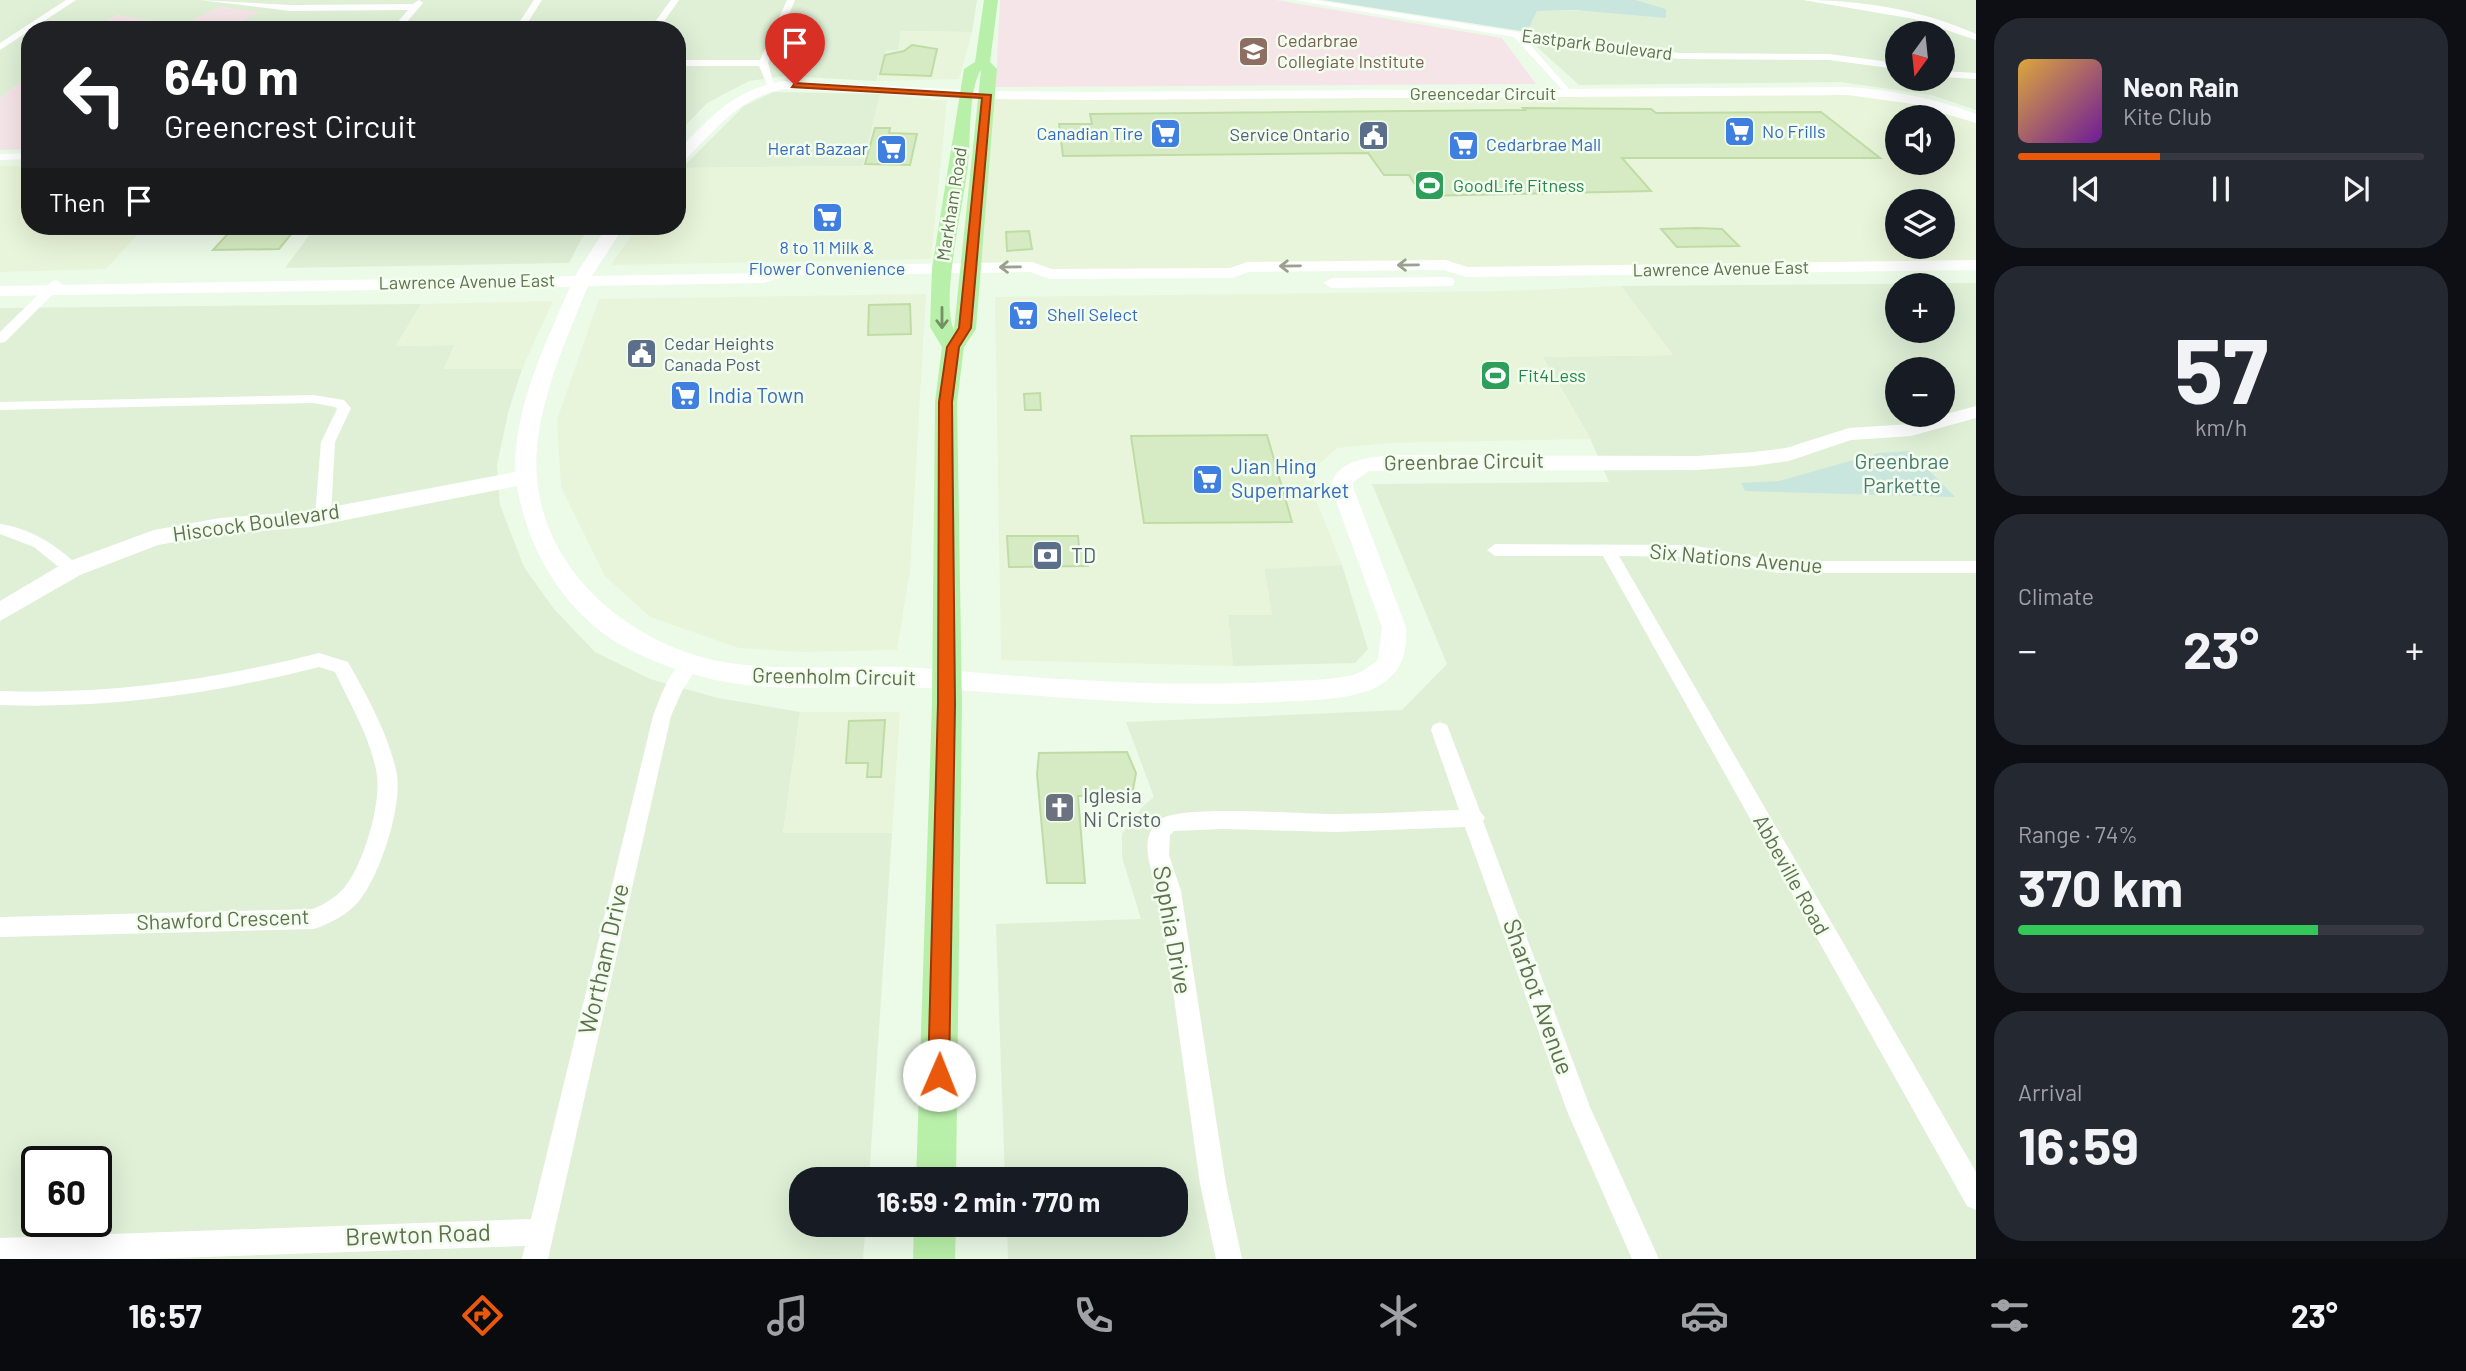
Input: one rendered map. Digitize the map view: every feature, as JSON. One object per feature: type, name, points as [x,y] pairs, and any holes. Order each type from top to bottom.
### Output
[{"type":"main road","name":"Markham Road","points":[[982,64],[991,0]]},
{"type":"main road","name":"Markham Road","points":[[953,347],[941,327],[942,277],[959,167],[965,93],[972,69],[982,64]]},
{"type":"main road","name":"Markham Road","points":[[936,1167],[947,680],[946,402],[953,347],[965,328],[989,69],[982,64]]},
{"type":"main road","points":[[934,1259],[935,1237]]},
{"type":"street","points":[[40,21],[72,0]]},
{"type":"street","points":[[204,0],[290,8],[418,4]]},
{"type":"street","points":[[290,8],[299,0]]},
{"type":"street","points":[[524,21],[538,0]]},
{"type":"street","points":[[660,21],[675,0]]},
{"type":"street","points":[[686,151],[739,98],[772,86],[763,63],[790,0]]},
{"type":"street","name":"Eastpark Boulevard","points":[[1299,0],[1517,35],[1698,58],[1829,57],[1885,64]]},
{"type":"street","points":[[1807,0],[1914,16],[1976,37]]},
{"type":"street","points":[[403,21],[418,4]]},
{"type":"street","points":[[0,47],[21,33]]},
{"type":"street","points":[[1517,35],[1568,93]]},
{"type":"street","points":[[686,63],[763,63]]},
{"type":"street","points":[[1955,75],[1976,76]]},
{"type":"street","name":"Greencedar Circuit","points":[[772,86],[987,95],[1858,92],[1905,98],[1976,119]]},
{"type":"street","points":[[0,157],[21,156]]},
{"type":"street","name":"Greenholm Circuit","points":[[608,235],[594,250],[580,280],[531,408],[526,449],[527,477],[533,510],[549,552],[570,590],[630,638],[689,666],[798,680],[894,677],[947,680]]},
{"type":"street","name":"Lawrence Avenue East","points":[[0,289],[764,278],[778,286],[969,276],[1036,284],[1050,274],[1232,273],[1250,283],[1448,282],[1465,272],[1976,265]]},
{"type":"street","points":[[0,339],[52,287]]},
{"type":"street","points":[[0,406],[313,399],[339,402],[344,408],[328,442],[323,516]]},
{"type":"street","name":"Greenbrae Circuit","points":[[947,680],[1130,693],[1352,686],[1385,670],[1395,652],[1394,627],[1342,487],[1343,479],[1355,468],[1394,462],[1697,463],[1771,458],[1849,434],[1911,430],[1976,412]]},
{"type":"street","name":"Hiscock Boulevard","points":[[0,612],[72,569],[112,551],[173,534],[323,516],[527,477]]},
{"type":"street","points":[[0,529],[36,540],[54,551],[72,569]]},
{"type":"street","name":"Six Nations Avenue","points":[[1495,550],[1690,551],[1778,567],[1976,567]]},
{"type":"street","name":"Abbeville Road","points":[[1608,551],[1976,1197]]},
{"type":"street","name":"Shawford Crescent","points":[[0,698],[113,698],[215,684],[319,660],[332,663],[342,667],[352,688],[387,774],[388,793],[361,880],[336,910],[313,919],[0,927]]},
{"type":"street","name":"Wortham Drive","points":[[535,1259],[656,742],[668,701],[689,666]]},
{"type":"street","name":"Sharbot Avenue","points":[[1440,730],[1475,818],[1579,1111],[1646,1259]]},
{"type":"street","name":"Sophia Drive","points":[[1229,1259],[1213,1184],[1170,891],[1159,860],[1158,837],[1163,827],[1170,823],[1223,820],[1336,823],[1475,818]]},
{"type":"street","name":"Brewton Road","points":[[0,1251],[541,1232]]},
{"type":"shaded area","points":[[0,0],[977,0],[972,32],[901,31],[898,51],[886,51],[876,81],[785,76],[749,81],[707,103],[686,125],[686,21],[241,21],[257,12],[221,7],[190,21],[155,21],[116,15],[106,21],[21,21],[21,82],[0,98]]},
{"type":"shaded area","name":"Cedarbrae Collegiate Institute","points":[[1000,0],[1276,0],[1502,38],[1536,84],[996,87]]},
{"type":"shaded area","points":[[1636,0],[1976,0],[1976,110],[1931,95],[1903,91],[1955,91],[1955,21],[1885,21],[1885,88],[1841,82],[1579,85],[1536,46],[1527,32],[1537,11],[1666,9]]},
{"type":"shaded area","points":[[221,7],[259,12],[243,21],[190,21]]},
{"type":"shaded area","points":[[116,15],[155,21],[106,21]]},
{"type":"shaded area","points":[[901,31],[972,32],[959,79],[876,81],[886,50],[898,50]]},
{"type":"shaded area","points":[[21,82],[21,149],[0,150],[0,98]]},
{"type":"shaded area","points":[[774,92],[880,94],[863,166],[686,168],[686,164],[744,106]]},
{"type":"shaded area","points":[[1867,92],[1919,105],[1885,105],[1885,175],[1955,175],[1955,114],[1976,119],[1976,265],[1465,272],[1446,265],[1232,273],[1050,274],[1032,267],[969,268],[987,95]]},
{"type":"shaded area","points":[[880,94],[947,101],[931,259],[611,265],[632,235],[686,235],[686,168],[863,166]]},
{"type":"shaded area","points":[[0,166],[21,166],[21,235],[137,235],[106,269],[0,272]]},
{"type":"shaded area","points":[[309,235],[585,235],[569,263],[285,268]]},
{"type":"shaded area","points":[[1955,283],[1976,283],[1976,1259],[1008,1259],[1007,1237],[1188,1237],[1188,1167],[1005,1167],[996,924],[1141,919],[1122,857],[1122,834],[1143,806],[1154,797],[1126,722],[1402,710],[1447,664],[1372,484],[1609,482],[1590,438],[1543,357],[1672,355],[1621,286],[1885,284],[1885,343],[1955,343]]},
{"type":"shaded area","points":[[1621,286],[1673,355],[1543,357],[1590,439],[1388,443],[1337,448],[1319,464],[1312,490],[1342,565],[1264,569],[1272,615],[1228,615],[1233,666],[1001,660],[995,297],[1504,291]]},
{"type":"shaded area","points":[[926,294],[910,570],[897,650],[803,652],[739,648],[650,617],[605,576],[561,487],[557,420],[599,299]]},
{"type":"shaded area","points":[[553,301],[522,369],[444,369],[454,345],[396,346],[421,304]]},
{"type":"shaded area","points":[[421,304],[396,346],[455,345],[444,369],[522,369],[508,413],[497,465],[500,505],[524,567],[554,609],[595,652],[650,679],[718,698],[800,712],[783,833],[892,833],[870,1167],[789,1167],[789,1237],[865,1237],[863,1259],[0,1259],[0,308]]},
{"type":"shaded area","points":[[1342,565],[1368,649],[1355,663],[1233,666],[1228,615],[1272,615],[1264,568]]},
{"type":"shaded area","points":[[800,712],[900,712],[892,833],[783,833]]},
{"type":"green space","points":[[1323,0],[1636,0],[1666,9],[1666,18],[1576,10],[1537,11],[1527,32]]},
{"type":"green space","name":"Greenbrae Parkette","points":[[1910,451],[1955,497],[1745,491],[1741,483],[1779,481],[1879,453]]},
{"type":"building","points":[[912,45],[937,49],[931,76],[880,74],[885,55],[904,51]]},
{"type":"building","name":"Cedarbrae Mall","points":[[1523,108],[1651,109],[1656,113],[1821,112],[1880,158],[1622,158],[1651,191],[1422,196],[1409,175],[1384,175],[1368,153],[1063,156],[1059,124],[1092,124],[1090,114],[1525,110]]},
{"type":"building","name":"Herat Bazaar","points":[[875,128],[890,128],[889,133],[917,134],[910,165],[865,164]]},
{"type":"building","points":[[1661,229],[1722,229],[1739,246],[1677,247]]},
{"type":"building","points":[[1029,231],[1032,249],[1007,251],[1006,232]]},
{"type":"building","points":[[227,235],[291,235],[279,249],[213,250]]},
{"type":"building","points":[[910,304],[911,334],[868,335],[869,305]]},
{"type":"building","points":[[1040,393],[1041,410],[1025,410],[1024,394]]},
{"type":"building","name":"Jian Hing Supermarket","points":[[1267,435],[1292,522],[1144,523],[1131,436]]},
{"type":"building","name":"TD","points":[[1007,536],[1078,536],[1079,547],[1086,547],[1088,566],[1009,567]]},
{"type":"building","points":[[885,720],[881,777],[867,777],[868,763],[846,763],[849,721]]},
{"type":"building","name":"Iglesia Ni Cristo","points":[[1127,752],[1136,773],[1132,795],[1078,796],[1085,883],[1047,883],[1037,774],[1039,753]]},
{"type":"place","name":"Cedarbrae Collegiate Institute","points":[[1254,51]]},
{"type":"place","name":"No Frills","points":[[1739,132]]},
{"type":"place","name":"Canadian Tire","points":[[1166,134]]},
{"type":"place","name":"Service Ontario","points":[[1373,135]]},
{"type":"place","name":"Cedarbrae Mall","points":[[1463,145]]},
{"type":"place","name":"Herat Bazaar","points":[[891,149]]},
{"type":"place","name":"GoodLife Fitness","points":[[1430,186]]},
{"type":"place","name":"8 to 11 Milk & Flower Convenience","points":[[827,217]]},
{"type":"place","name":"Shell Select","points":[[1024,315]]},
{"type":"place","name":"Cedar Heights Canada Post","points":[[641,354]]},
{"type":"place","name":"Fit4Less","points":[[1495,376]]},
{"type":"place","name":"India Town","points":[[685,396]]},
{"type":"place","name":"Jian Hing Supermarket","points":[[1208,479]]},
{"type":"place","name":"TD","points":[[1048,556]]},
{"type":"place","name":"Iglesia Ni Cristo","points":[[1060,808]]},
{"type":"route","points":[[795,85],[987,95],[965,328],[953,347],[946,402],[947,704],[939,1075]]}]
